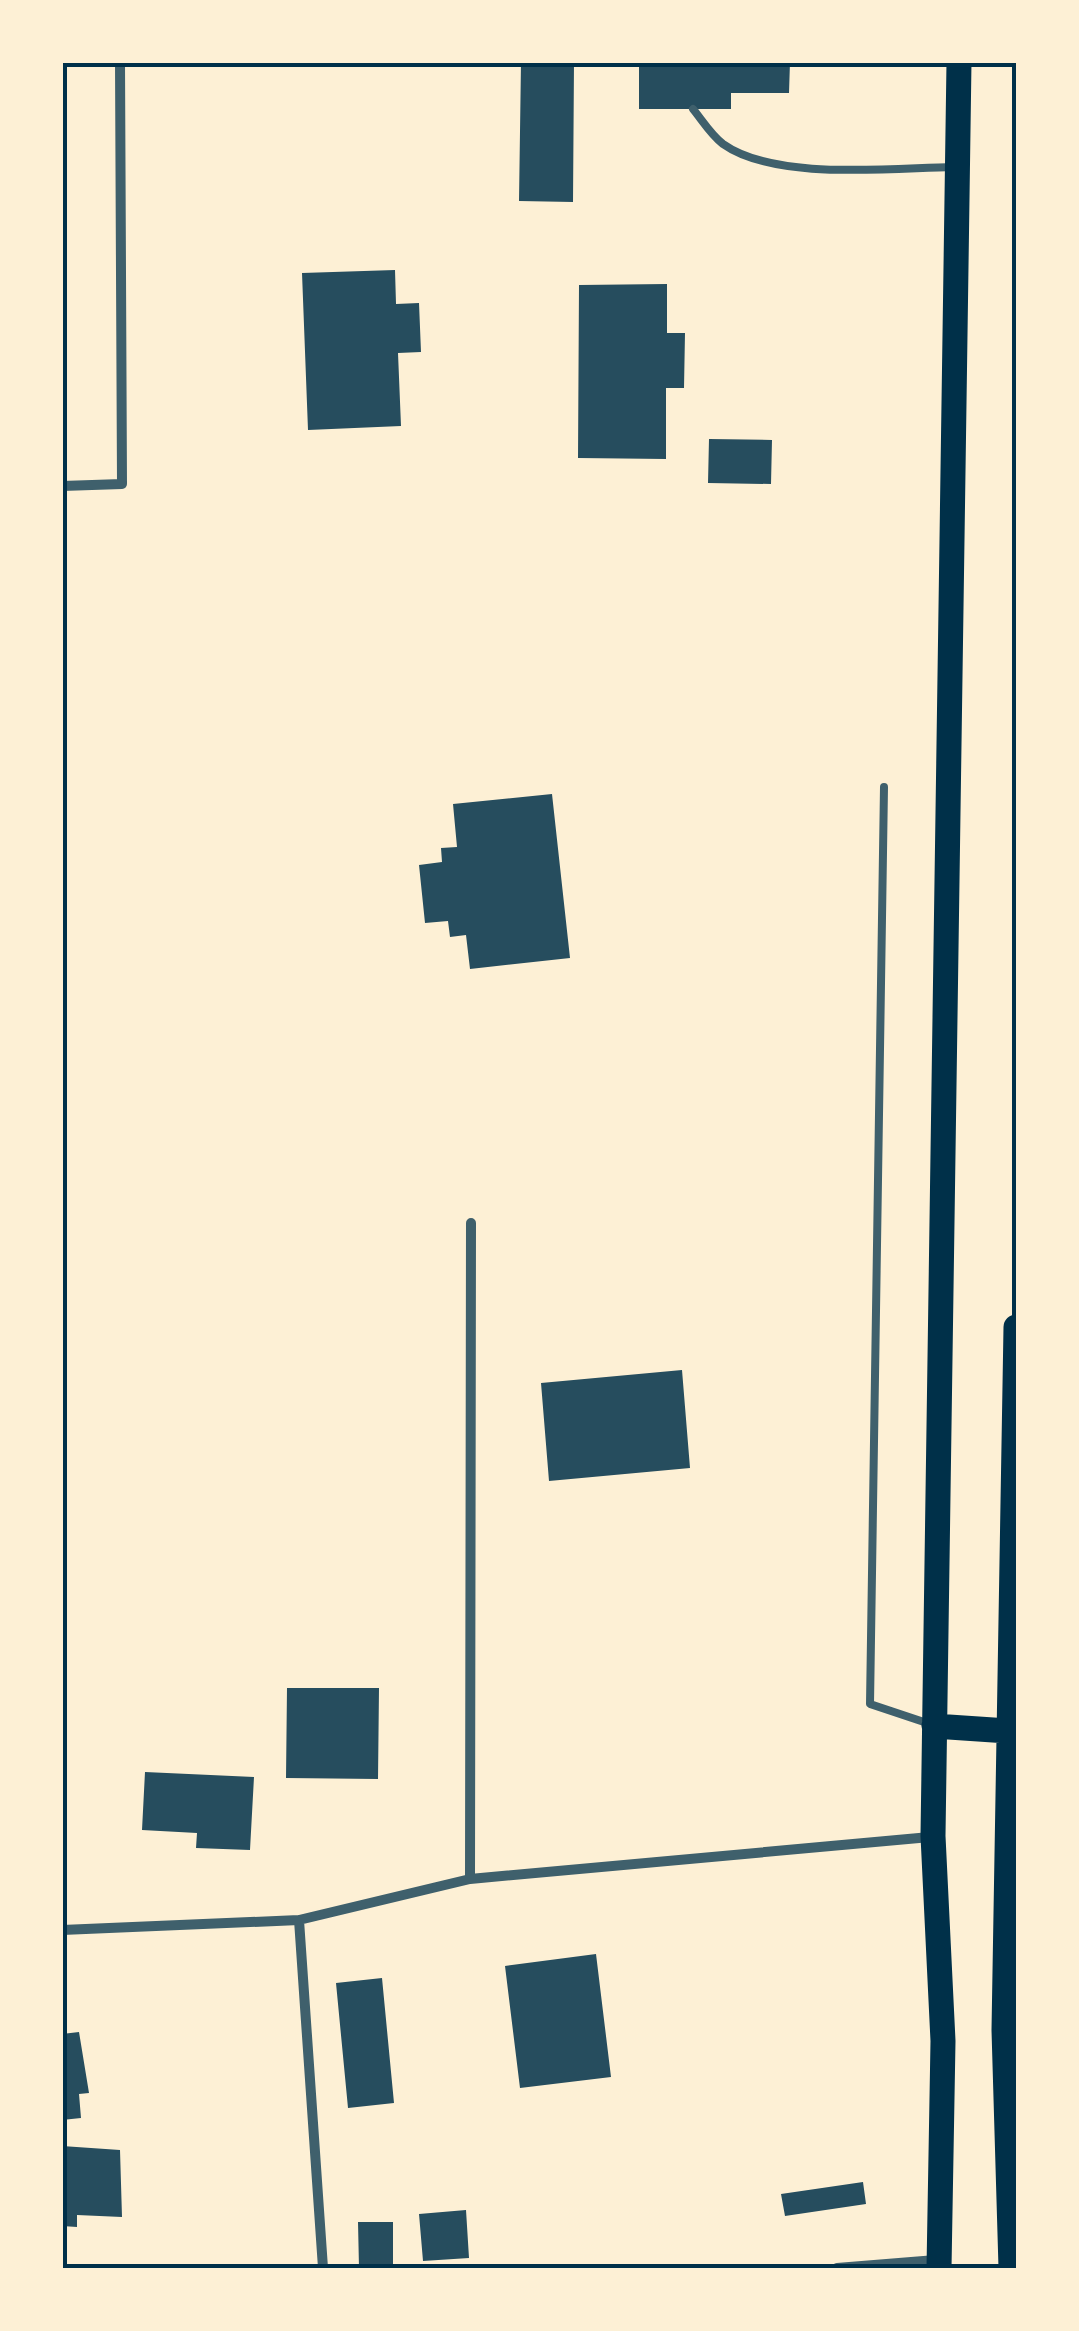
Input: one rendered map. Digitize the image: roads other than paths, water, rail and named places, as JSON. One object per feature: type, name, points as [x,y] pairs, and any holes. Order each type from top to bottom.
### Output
[{"type":"main road","points":[[939,2264],[943,2041],[933,1836],[934,1726],[960,62]]},
{"type":"main road","points":[[1011,2268],[1004,2030],[1016,1326]]},
{"type":"main road","points":[[934,1726],[1008,1731]]},
{"type":"street","points":[[62,486],[122,484],[120,62]]},
{"type":"street","points":[[470,1879],[471,1223]]},
{"type":"street","points":[[62,1930],[299,1920],[470,1879],[933,1836]]},
{"type":"street","points":[[299,1920],[322,2268]]},
{"type":"street","points":[[837,2268],[939,2264]]},
{"type":"lane","points":[[692,108],[720,142],[746,157],[820,168],[957,167]]},
{"type":"lane","points":[[884,786],[870,1704],[934,1726]]}]
